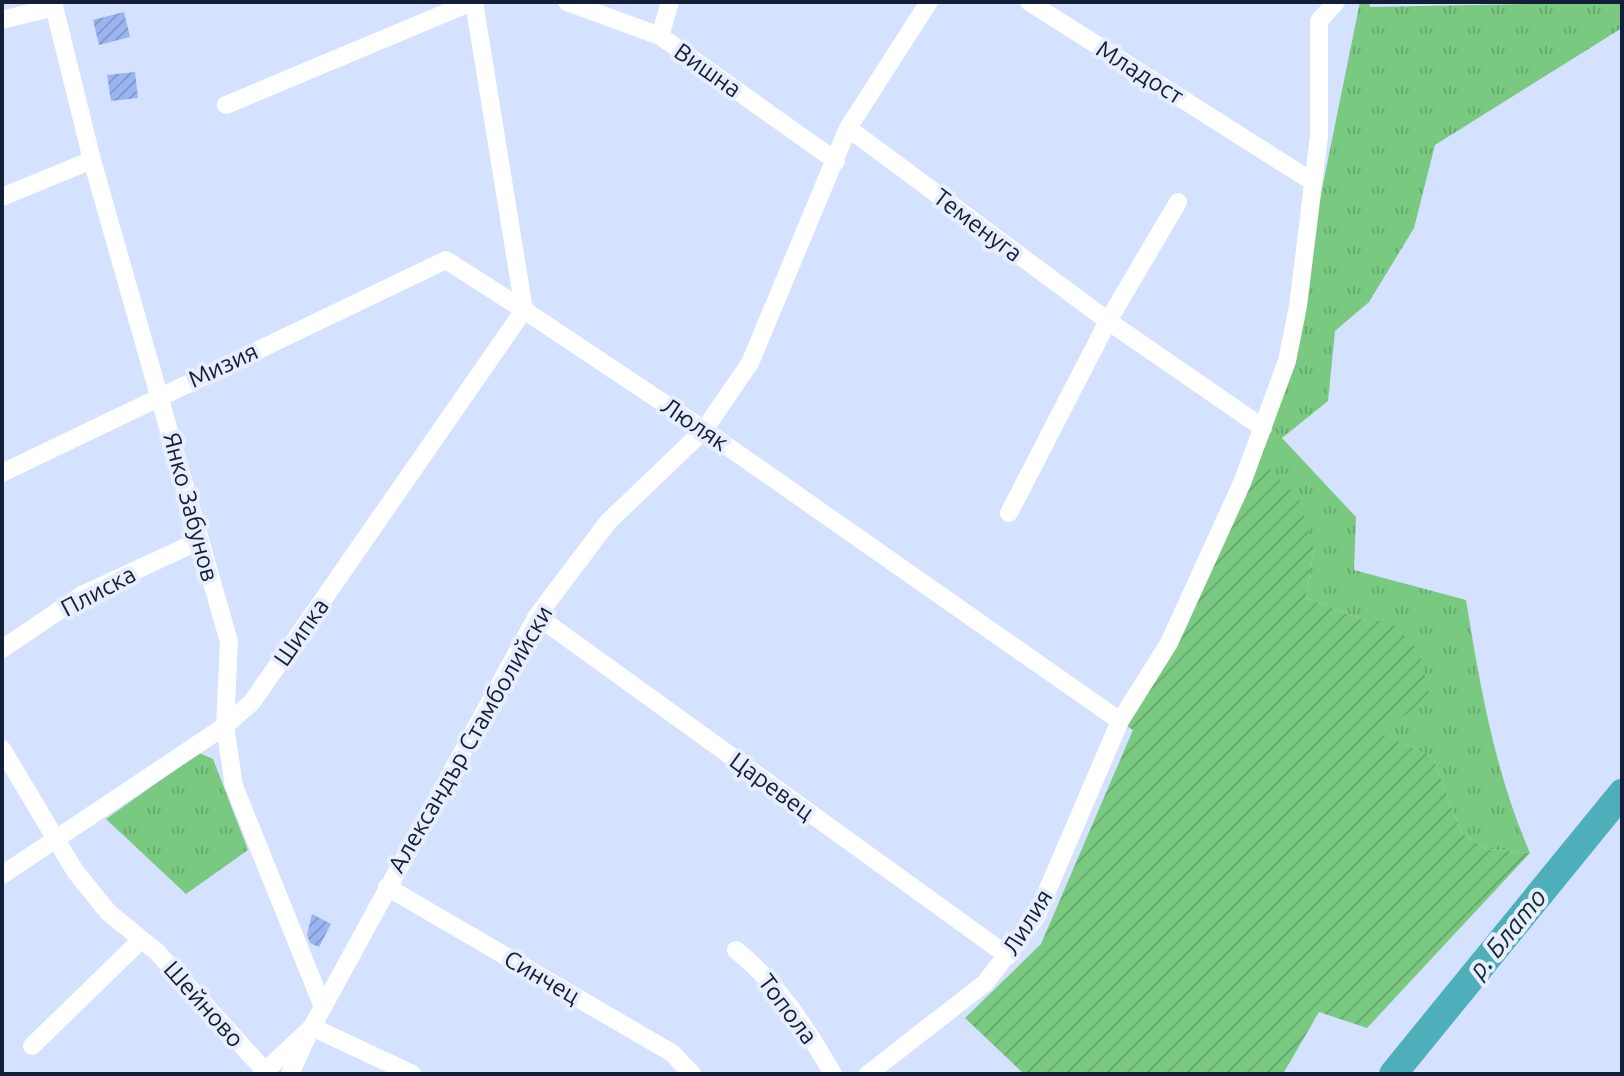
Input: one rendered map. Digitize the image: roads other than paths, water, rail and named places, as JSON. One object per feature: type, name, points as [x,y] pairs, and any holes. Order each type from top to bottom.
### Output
[{"type":"street","points":[[226,105],[473,2],[524,310]]},
{"type":"street","name":"Вишна","points":[[567,2],[660,36],[836,161]]},
{"type":"street","points":[[660,36],[670,2]]},
{"type":"street","name":"Александър Стамболийски","points":[[264,1073],[312,1027],[537,616],[608,522],[704,430],[750,363],[848,128],[929,2]]},
{"type":"street","name":"Младост","points":[[1029,2],[1313,182]]},
{"type":"street","name":"Лилия","points":[[868,1074],[955,1010],[1008,956],[1043,903],[1120,721],[1169,643],[1242,483],[1287,361],[1298,306],[1319,136],[1319,21],[1336,2]]},
{"type":"street","points":[[2,20],[53,5]]},
{"type":"street","name":"Янко Забунов","points":[[53,5],[92,160],[229,642],[225,726],[234,786],[323,1007]]},
{"type":"street","name":"Теменуга","points":[[848,128],[1108,321],[1263,428]]},
{"type":"street","points":[[2,197],[92,160]]},
{"type":"street","points":[[1009,513],[1108,321],[1178,202]]},
{"type":"street","name":"Люляк","points":[[446,260],[704,430],[1120,721]]},
{"type":"street","name":"Мизия","points":[[2,473],[160,394],[446,260]]},
{"type":"street","name":"Шипка","points":[[2,875],[225,726],[252,702],[524,310]]},
{"type":"street","name":"Плиска","points":[[2,649],[82,595],[199,541]]},
{"type":"street","name":"Царевец","points":[[537,616],[1008,956]]},
{"type":"street","points":[[2,749],[57,838]]},
{"type":"street","name":"Шейново","points":[[57,838],[75,871],[108,912],[157,952],[264,1073]]},
{"type":"street","name":"Синчец","points":[[387,887],[672,1053],[692,1074]]},
{"type":"street","points":[[32,1046],[141,940]]},
{"type":"street","name":"Топола","points":[[736,950],[762,971],[785,998],[833,1074]]},
{"type":"street","points":[[290,1074],[312,1027],[412,1074]]},
{"type":"waterway","name":"р. Блато","points":[[1393,1074],[1622,793]]}]
